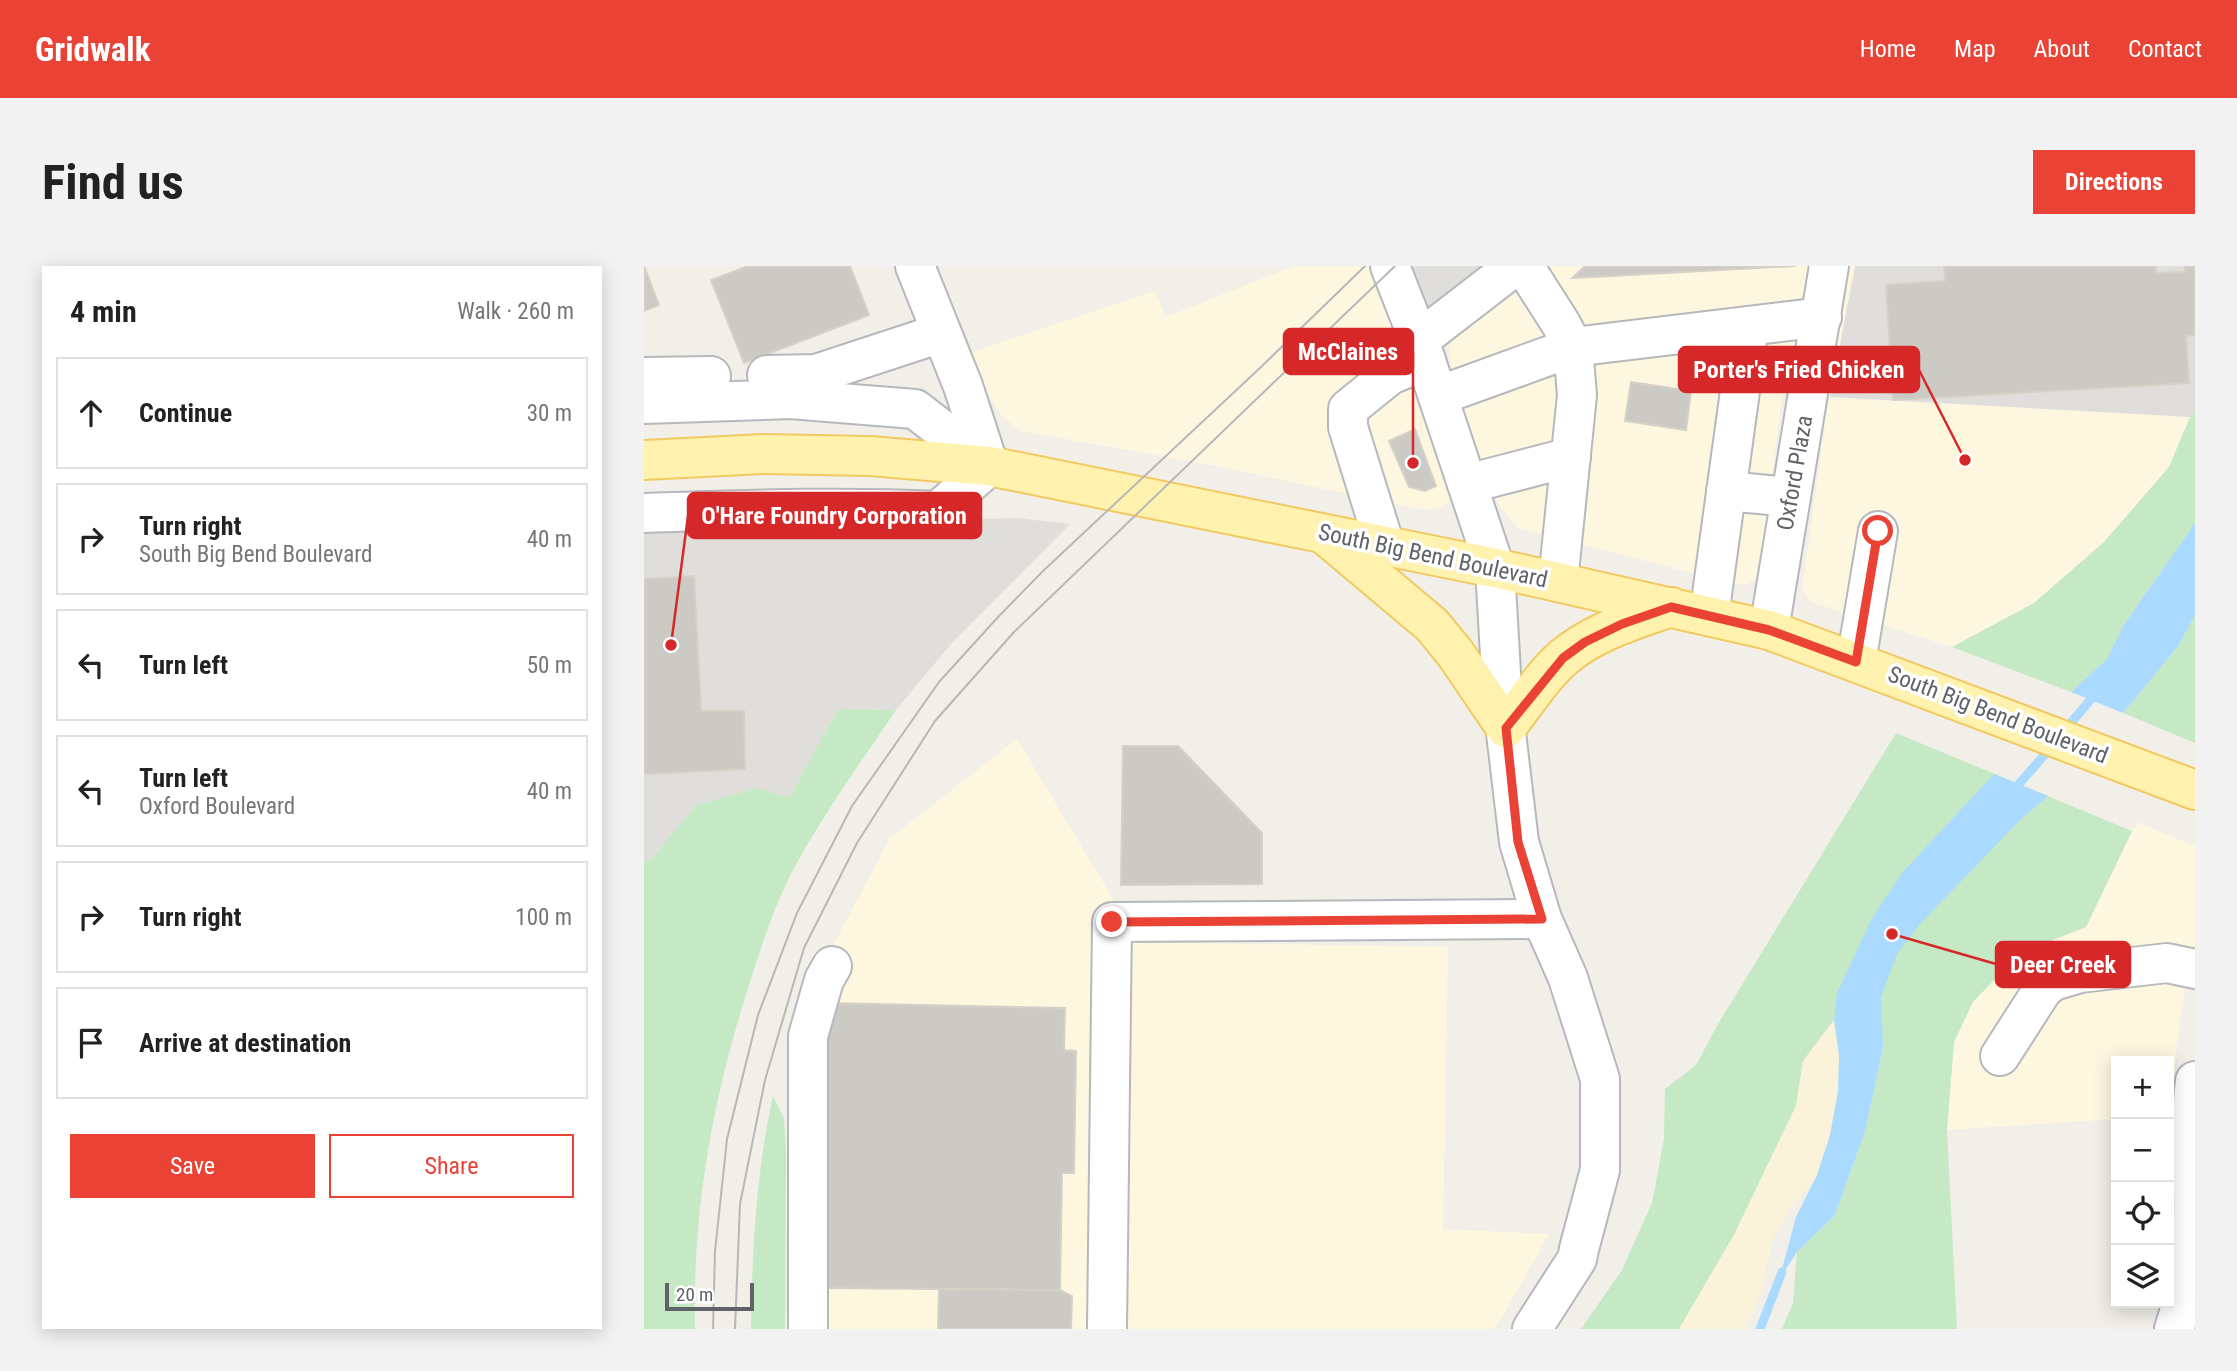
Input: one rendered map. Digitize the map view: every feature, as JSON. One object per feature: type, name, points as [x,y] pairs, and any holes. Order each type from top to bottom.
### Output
[{"type":"main road","name":"South Big Bend Boulevard","points":[[644,460],[763,454],[870,456],[989,466],[1495,568],[1769,630],[2195,790]]},
{"type":"main road","points":[[1323,533],[1432,625],[1455,653],[1506,728],[1563,658],[1585,642],[1622,624],[1671,607]]},
{"type":"street","points":[[915,266],[963,386],[989,466]]},
{"type":"street","points":[[1390,266],[1423,350],[1495,568],[1506,728],[1518,842],[1542,919],[1568,978],[1600,1079],[1600,1170],[1577,1259],[1532,1329]]},
{"type":"street","points":[[1385,546],[1348,426],[1348,409],[1423,350],[1515,266]]},
{"type":"street","points":[[1524,266],[1573,347],[1577,395],[1558,582]]},
{"type":"street","name":"Oxford Plaza","points":[[1769,630],[1829,266]]},
{"type":"street","points":[[1438,396],[1573,347],[1822,317]]},
{"type":"street","points":[[1709,616],[1749,326]]},
{"type":"street","points":[[644,377],[816,374],[941,333]]},
{"type":"street","points":[[644,404],[789,399],[915,409],[989,466]]},
{"type":"street","points":[[1467,484],[1571,457]]},
{"type":"street","points":[[644,513],[789,509],[939,510],[989,466]]},
{"type":"street","points":[[1726,491],[1791,497]]},
{"type":"street","points":[[1856,662],[1878,531]]},
{"type":"street","points":[[1107,1329],[1112,922],[1542,919]]},
{"type":"street","points":[[2000,1056],[2043,989],[2053,981],[2080,973],[2166,963],[2195,969]]},
{"type":"street","points":[[808,1329],[808,1036],[824,980],[831,966]]},
{"type":"street","points":[[2174,1329],[2185,1292],[2190,1258],[2195,1081]]},
{"type":"shaded area","points":[[1294,266],[1372,266],[1449,476],[1453,490],[1449,502],[1437,509],[1420,509],[1216,466],[1021,431],[1002,416],[982,385],[969,353],[1154,291],[1166,317]]},
{"type":"shaded area","points":[[1416,266],[1494,266],[1430,318],[1411,270]]},
{"type":"shaded area","points":[[1543,266],[1855,266],[1830,397],[2190,417],[2169,467],[2104,542],[2034,603],[1952,647],[1811,602],[1802,590],[1829,397],[1782,394],[1760,575],[1747,585],[1518,528],[1500,507],[1486,479],[1450,365],[1449,345],[1467,327]]},
{"type":"shaded area","points":[[1855,266],[2195,266],[2195,411],[2190,417],[1830,397]]},
{"type":"shaded area","points":[[1016,518],[1070,524],[951,644],[896,710],[838,709],[789,798],[757,788],[697,805],[650,861],[644,862],[644,528]]},
{"type":"shaded area","points":[[1017,739],[1139,942],[1448,947],[1443,1229],[1549,1234],[1495,1329],[796,1329],[825,961],[890,838]]},
{"type":"shaded area","points":[[2137,822],[2195,846],[2195,965],[2184,993],[2176,1049],[2174,1093],[2174,1056],[2111,1056],[2111,1119],[1947,1130],[1954,1042],[1972,1002],[2021,953],[2086,927]]},
{"type":"green space","points":[[2195,411],[2195,523],[2123,626],[2107,659],[2071,692],[1952,647],[2034,603],[2104,542],[2169,467]]},
{"type":"green space","points":[[2195,615],[2195,743],[2123,713],[2179,645]]},
{"type":"green space","points":[[838,709],[896,710],[812,836],[788,880],[757,958],[725,1069],[707,1155],[697,1241],[695,1329],[644,1329],[644,862],[650,861],[696,805],[757,788],[789,798]]},
{"type":"green space","points":[[1896,733],[2132,831],[2086,927],[2020,953],[1973,1002],[1954,1042],[1947,1130],[1957,1329],[1782,1329],[1793,1303],[1797,1252],[1835,1215],[1865,1132],[1883,1048],[1834,1020],[1803,1061],[1796,1106],[1734,1235],[1679,1329],[1581,1329],[1622,1270],[1652,1203],[1664,1139],[1665,1089],[1696,1065],[1718,1024]]},
{"type":"green space","points":[[773,1096],[784,1118],[786,1150],[785,1329],[751,1329],[756,1212]]},
{"type":"sand","points":[[1834,1020],[1839,1055],[1838,1091],[1830,1135],[1817,1175],[1790,1209],[1772,1240],[1762,1291],[1747,1326],[1744,1329],[1679,1329],[1734,1235],[1796,1106],[1803,1061]]},
{"type":"water","points":[[2195,523],[2195,615],[2179,645],[2123,713],[2071,692],[2107,659],[2123,626]]},
{"type":"water","points":[[1994,774],[2048,796],[2020,820],[1919,925],[1897,954],[1881,997],[1883,1048],[1865,1132],[1835,1215],[1797,1252],[1779,1280],[1796,1217],[1817,1175],[1830,1135],[1838,1091],[1839,1055],[1834,1020],[1837,993],[1873,916],[1903,872]]},
{"type":"building","points":[[644,266],[659,305],[644,311]]},
{"type":"building","points":[[748,266],[850,266],[869,315],[744,363],[711,280]]},
{"type":"building","points":[[1585,266],[1796,266],[1572,278]]},
{"type":"building","points":[[1944,266],[2156,266],[2156,273],[2185,272],[2185,266],[2195,266],[2195,335],[2186,336],[2189,383],[1893,400],[1886,285],[1945,281]]},
{"type":"building","points":[[1631,382],[1691,391],[1686,430],[1625,421]]},
{"type":"building","points":[[1415,429],[1436,486],[1425,491],[1409,487],[1389,441]]},
{"type":"building","points":[[694,576],[701,711],[744,711],[745,769],[644,774],[644,579]]},
{"type":"building","points":[[1123,746],[1178,746],[1262,833],[1262,884],[1121,885]]},
{"type":"building","points":[[826,1003],[1065,1008],[1064,1050],[1076,1051],[1074,1173],[1062,1173],[1060,1290],[822,1288]]},
{"type":"building","points":[[939,1289],[1060,1290],[1072,1296],[1071,1329],[938,1329]]},
{"type":"waterway","points":[[2065,730],[2097,692]]},
{"type":"waterway","points":[[2013,791],[2052,746]]},
{"type":"waterway","points":[[1760,1329],[1782,1272]]},
{"type":"tram line","points":[[713,1329],[715,1251],[727,1139],[758,1015],[797,913],[852,806],[939,682],[999,616],[1043,571],[1365,266]]},
{"type":"tram line","points":[[735,1329],[740,1204],[765,1080],[804,948],[857,843],[935,721],[1014,632],[1395,266]]},
{"type":"place","name":"Porter's Fried Chicken","points":[[1965,460]]},
{"type":"place","name":"McClaines","points":[[1413,463]]},
{"type":"place","name":"O'Hare Foundry Corporation","points":[[671,645]]},
{"type":"place","name":"Deer Creek","points":[[1892,934]]},
{"type":"route","points":[[1112,922],[1542,919],[1518,842],[1506,728],[1549,674],[1563,658],[1585,642],[1622,624],[1671,607],[1769,630],[1856,662],[1878,531]]}]
